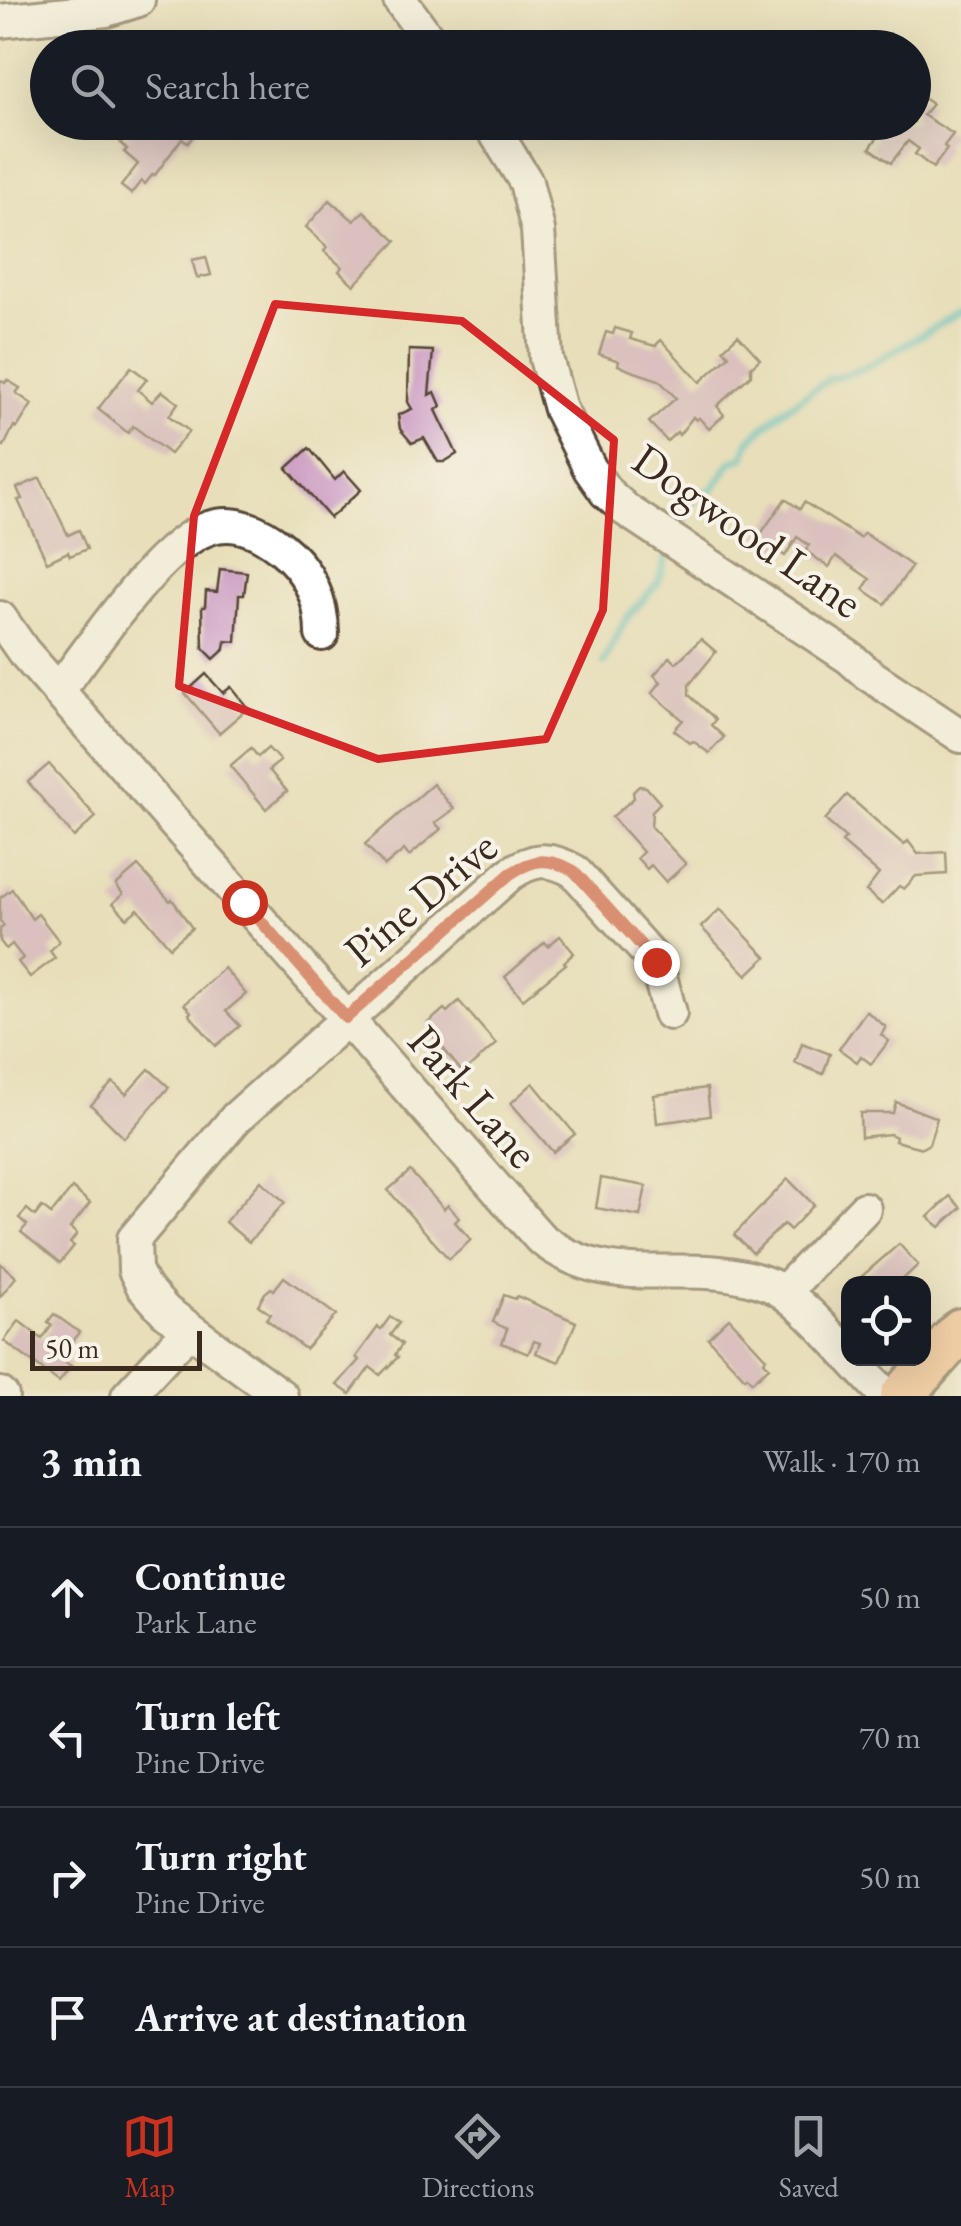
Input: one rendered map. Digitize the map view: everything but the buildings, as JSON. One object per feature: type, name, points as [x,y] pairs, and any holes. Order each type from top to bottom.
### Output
[{"type":"main road","points":[[902,1396],[961,1330]]},
{"type":"street","points":[[0,21],[106,10],[138,0]]},
{"type":"street","points":[[400,0],[422,30]]},
{"type":"street","name":"Dogwood Lane","points":[[501,140],[526,182],[538,230],[546,358],[560,409],[606,492],[675,545],[850,658],[961,736]]},
{"type":"street","points":[[58,691],[148,577],[180,545],[209,528],[229,525],[259,532],[286,552],[304,572],[322,610],[322,634]]},
{"type":"street","name":"Park Lane","points":[[0,618],[58,691],[522,1219],[558,1252],[605,1270],[732,1274],[784,1292],[887,1396]]},
{"type":"street","name":"Pine Drive","points":[[189,1330],[143,1286],[135,1270],[132,1250],[141,1228],[236,1118],[510,874],[541,859],[556,861],[574,871],[656,962],[670,1013]]},
{"type":"street","points":[[784,1292],[864,1209]]},
{"type":"street","points":[[128,1396],[189,1330],[281,1396]]},
{"type":"highlighted area","points":[[275,304],[462,321],[614,440],[603,610],[546,739],[378,759],[179,686],[194,516]]},
{"type":"waterway","points":[[680,527],[695,497],[713,489],[732,461],[744,457],[750,440],[782,411],[829,379],[863,369],[961,312]]},
{"type":"waterway","points":[[604,662],[625,620],[658,583],[668,551]]},
{"type":"route","points":[[244,902],[346,1018],[510,874],[541,859],[556,861],[574,871],[656,962]]}]
